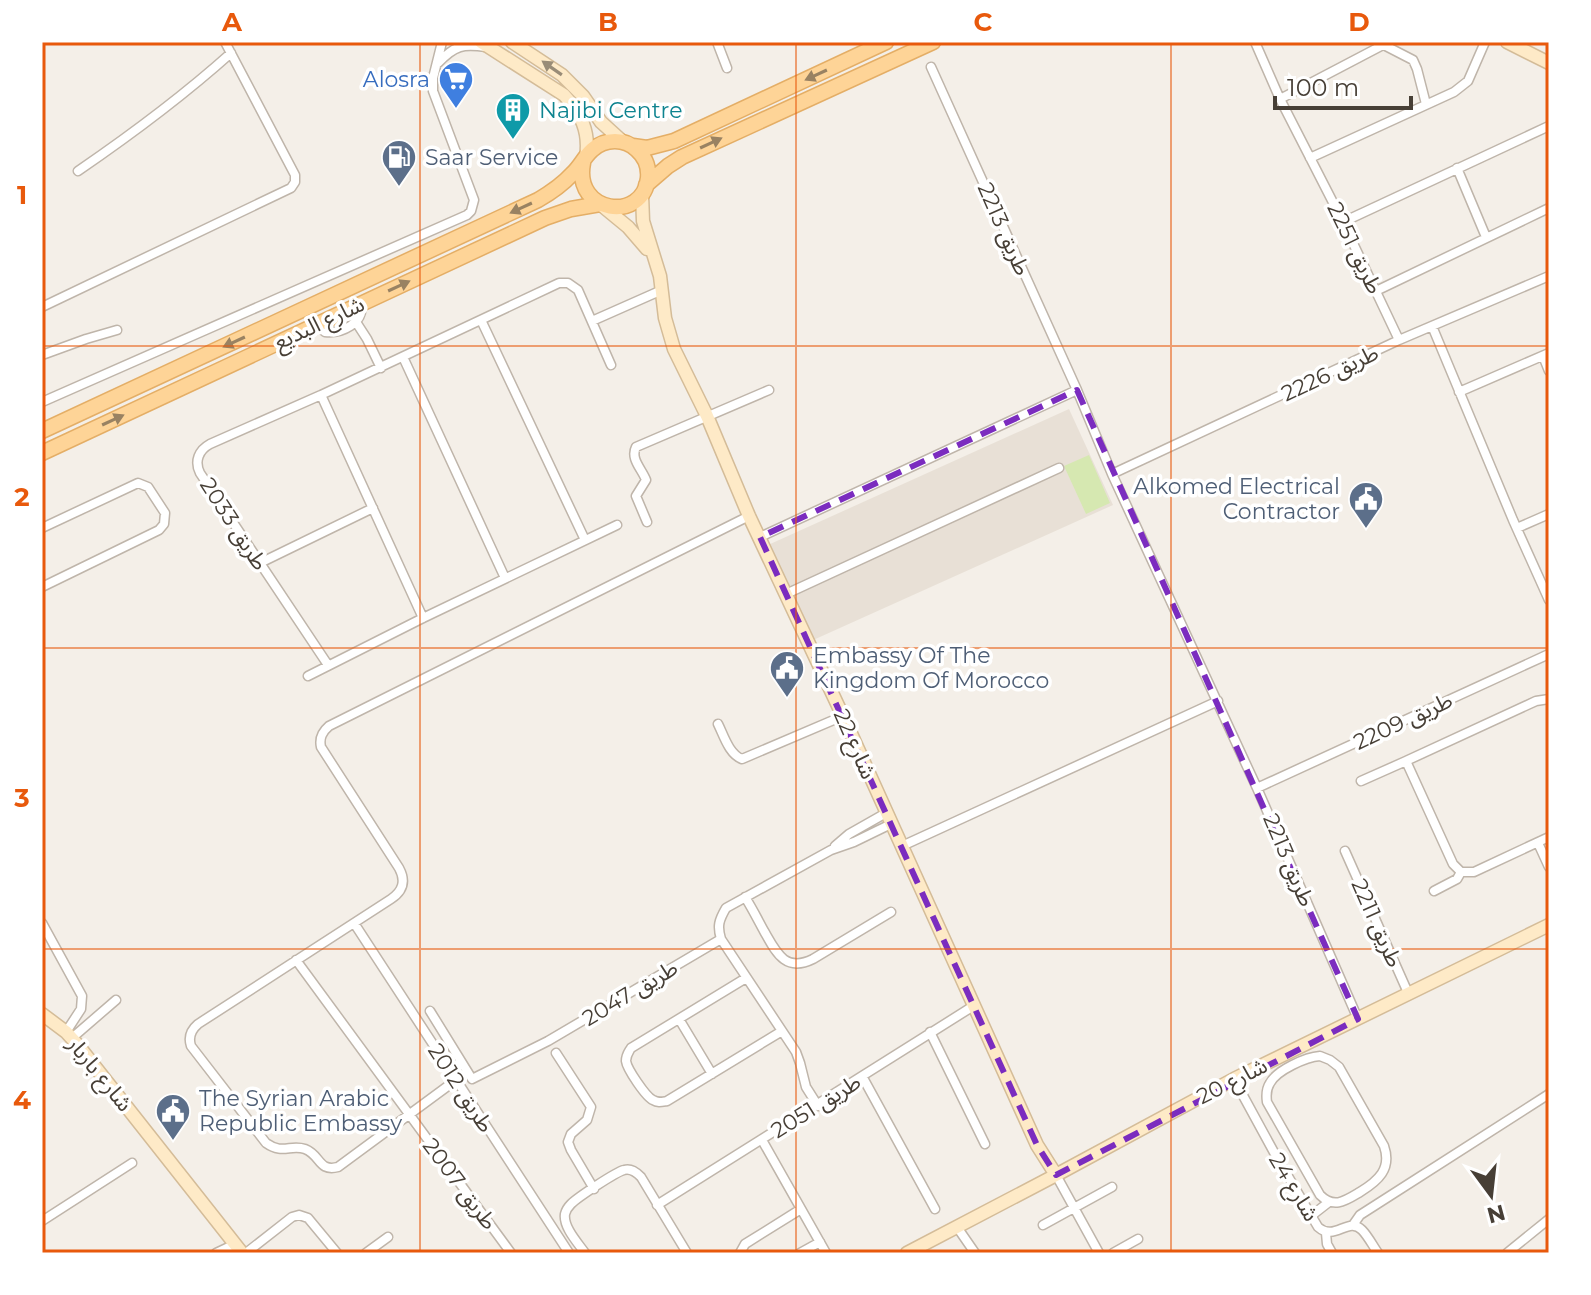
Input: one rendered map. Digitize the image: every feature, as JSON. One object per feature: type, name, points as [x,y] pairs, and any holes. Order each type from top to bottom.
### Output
[{"type":"main road","points":[[886,42],[674,141],[647,148],[612,141],[602,143],[592,149],[584,160],[582,182],[592,199],[611,207],[622,207],[633,202],[668,166],[682,157],[933,42]]},
{"type":"main road","points":[[628,144],[641,153],[646,163],[648,174],[644,190]]},
{"type":"main road","name":"شارع البديع","points":[[42,431],[538,200],[556,189],[584,160]]},
{"type":"main road","name":"شارع البديع","points":[[42,453],[545,218],[600,204]]},
{"type":"street","points":[[42,307],[291,188],[295,175],[225,42]]},
{"type":"street","points":[[42,402],[467,215],[474,206],[474,200],[433,91],[433,78],[444,42]]},
{"type":"street","points":[[512,42],[562,75],[583,96],[601,122],[628,144]]},
{"type":"street","points":[[717,42],[727,68]]},
{"type":"street","name":"طريق 2251","points":[[1255,42],[1399,340]]},
{"type":"street","points":[[1310,158],[1454,92],[1468,81],[1485,42]]},
{"type":"street","points":[[1507,42],[1549,63]]},
{"type":"street","points":[[1280,99],[1381,43],[1413,60],[1426,104]]},
{"type":"street","points":[[438,63],[459,46],[486,45],[564,95],[574,105],[586,131],[588,145],[584,160]]},
{"type":"street","points":[[78,171],[157,115],[231,53]]},
{"type":"street","name":"طريق 2213","points":[[931,67],[1112,474],[1218,701],[1358,1019]]},
{"type":"street","points":[[1343,222],[1549,126]]},
{"type":"street","points":[[1457,168],[1486,237]]},
{"type":"street","name":"شارع 22","points":[[644,190],[643,221],[660,276],[674,349],[1037,1145],[1056,1175]]},
{"type":"street","name":"شارع 22","points":[[600,204],[628,227],[656,261]]},
{"type":"street","points":[[1376,291],[1549,208]]},
{"type":"street","name":"طريق 2226","points":[[1112,474],[1399,340],[1549,276]]},
{"type":"street","name":"طريق 2033","points":[[328,665],[200,473],[198,456],[205,447],[563,282],[572,284],[578,290],[611,365]]},
{"type":"street","points":[[592,321],[662,290]]},
{"type":"street","points":[[316,325],[321,331],[333,333],[356,322],[362,314],[361,304]]},
{"type":"street","points":[[481,320],[585,540]]},
{"type":"street","points":[[356,322],[381,368]]},
{"type":"street","points":[[1432,326],[1549,600]]},
{"type":"street","points":[[42,355],[117,330]]},
{"type":"street","points":[[1459,392],[1546,355],[1549,371]]},
{"type":"street","points":[[403,357],[505,578]]},
{"type":"street","points":[[647,522],[636,496],[646,480],[634,458],[634,449],[769,390]]},
{"type":"street","points":[[760,537],[1077,390]]},
{"type":"street","points":[[321,395],[423,618]]},
{"type":"street","points":[[786,594],[1059,468]]},
{"type":"street","points":[[42,528],[138,483],[148,487],[166,517],[159,530],[42,587]]},
{"type":"street","points":[[260,563],[373,508]]},
{"type":"street","points":[[1517,528],[1549,514]]},
{"type":"street","points":[[456,1080],[343,1163],[326,1168],[305,1149],[282,1150],[266,1143],[190,1042],[194,1027],[396,896],[403,885],[399,868],[321,747],[320,738],[325,729],[749,516]]},
{"type":"street","points":[[308,676],[617,525]]},
{"type":"street","name":"طريق 2209","points":[[1257,788],[1549,654]]},
{"type":"street","points":[[1361,781],[1536,701],[1549,699]]},
{"type":"street","points":[[902,846],[1218,701]]},
{"type":"street","points":[[718,724],[731,750],[742,759],[843,716]]},
{"type":"street","points":[[1406,761],[1453,864],[1461,872],[1474,872],[1549,837]]},
{"type":"street","points":[[818,1106],[807,1090],[798,1058],[721,939],[717,928],[726,908],[831,850],[854,842],[889,818]]},
{"type":"street","points":[[1538,843],[1549,867]]},
{"type":"street","name":"طريق 2211","points":[[1345,851],[1409,995]]},
{"type":"street","points":[[1434,891],[1457,879],[1461,872]]},
{"type":"street","points":[[745,897],[778,955],[794,964],[813,959],[891,912]]},
{"type":"street","points":[[42,923],[82,996],[81,1009],[69,1035]]},
{"type":"street","name":"طريق 2012","points":[[354,923],[569,1253]]},
{"type":"street","name":"شارع 20","points":[[907,1253],[921,1250],[957,1227],[1234,1079],[1549,925]]},
{"type":"street","name":"طريق 2047","points":[[430,1011],[472,1079],[548,1041],[721,939]]},
{"type":"street","name":"طريق 2007","points":[[296,960],[511,1253]]},
{"type":"street","points":[[746,978],[631,1048],[626,1057],[627,1066],[649,1097],[662,1102],[782,1031]]},
{"type":"street","points":[[69,1035],[116,1000]]},
{"type":"street","name":"طريق 2051","points":[[657,1205],[975,1005]]},
{"type":"street","name":"شارع باربار","points":[[42,1014],[69,1035],[241,1250]]},
{"type":"street","points":[[679,1019],[712,1074]]},
{"type":"street","points":[[930,1032],[985,1144]]},
{"type":"street","points":[[556,1053],[591,1107],[587,1120],[571,1134],[568,1142],[594,1189]]},
{"type":"street","points":[[1311,1216],[1329,1202],[1343,1202],[1373,1184],[1384,1172],[1387,1156],[1339,1067],[1330,1060],[1314,1056],[1273,1078],[1267,1089],[1267,1102],[1320,1195],[1329,1202]]},
{"type":"street","points":[[862,1076],[935,1209]]},
{"type":"street","name":"شارع 24","points":[[1234,1079],[1320,1229],[1332,1233],[1353,1225],[1362,1229],[1378,1253]]},
{"type":"street","points":[[1353,1225],[1360,1215],[1549,1094]]},
{"type":"street","points":[[762,1140],[826,1253]]},
{"type":"street","points":[[42,1221],[132,1163]]},
{"type":"street","points":[[585,1253],[567,1226],[565,1215],[570,1205],[622,1170],[632,1170],[641,1177],[687,1253]]},
{"type":"street","points":[[1056,1175],[1099,1253]]},
{"type":"street","points":[[1043,1225],[1112,1187]]},
{"type":"street","points":[[740,1253],[745,1244],[801,1209]]},
{"type":"street","points":[[216,1253],[241,1250],[299,1215],[308,1218],[337,1253]]},
{"type":"street","points":[[1507,1253],[1549,1219]]},
{"type":"street","points":[[957,1227],[975,1253]]},
{"type":"street","points":[[1326,1233],[1332,1253]]},
{"type":"street","points":[[366,1253],[388,1237]]},
{"type":"street","points":[[1113,1253],[1138,1239]]},
{"type":"street","points":[[800,1253],[820,1242]]},
{"type":"highlighted area","points":[[1077,390],[1358,1019],[1056,1175],[1037,1145],[760,537]]},
{"type":"shaded area","points":[[1069,409],[1113,505],[811,641],[768,545]]},
{"type":"green space","points":[[1089,455],[1110,503],[1086,514],[1064,466]]},
{"type":"place","name":"Alosra","points":[[456,110]]},
{"type":"place","name":"Najibi Centre","points":[[513,141]]},
{"type":"place","name":"Saar Service","points":[[399,188]]},
{"type":"place","name":"Alkomed Electrical Contractor","points":[[1366,530]]},
{"type":"place","name":"Embassy Of The Kingdom Of Morocco","points":[[787,699]]},
{"type":"place","name":"The Syrian Arabic Republic Embassy","points":[[173,1142]]}]
